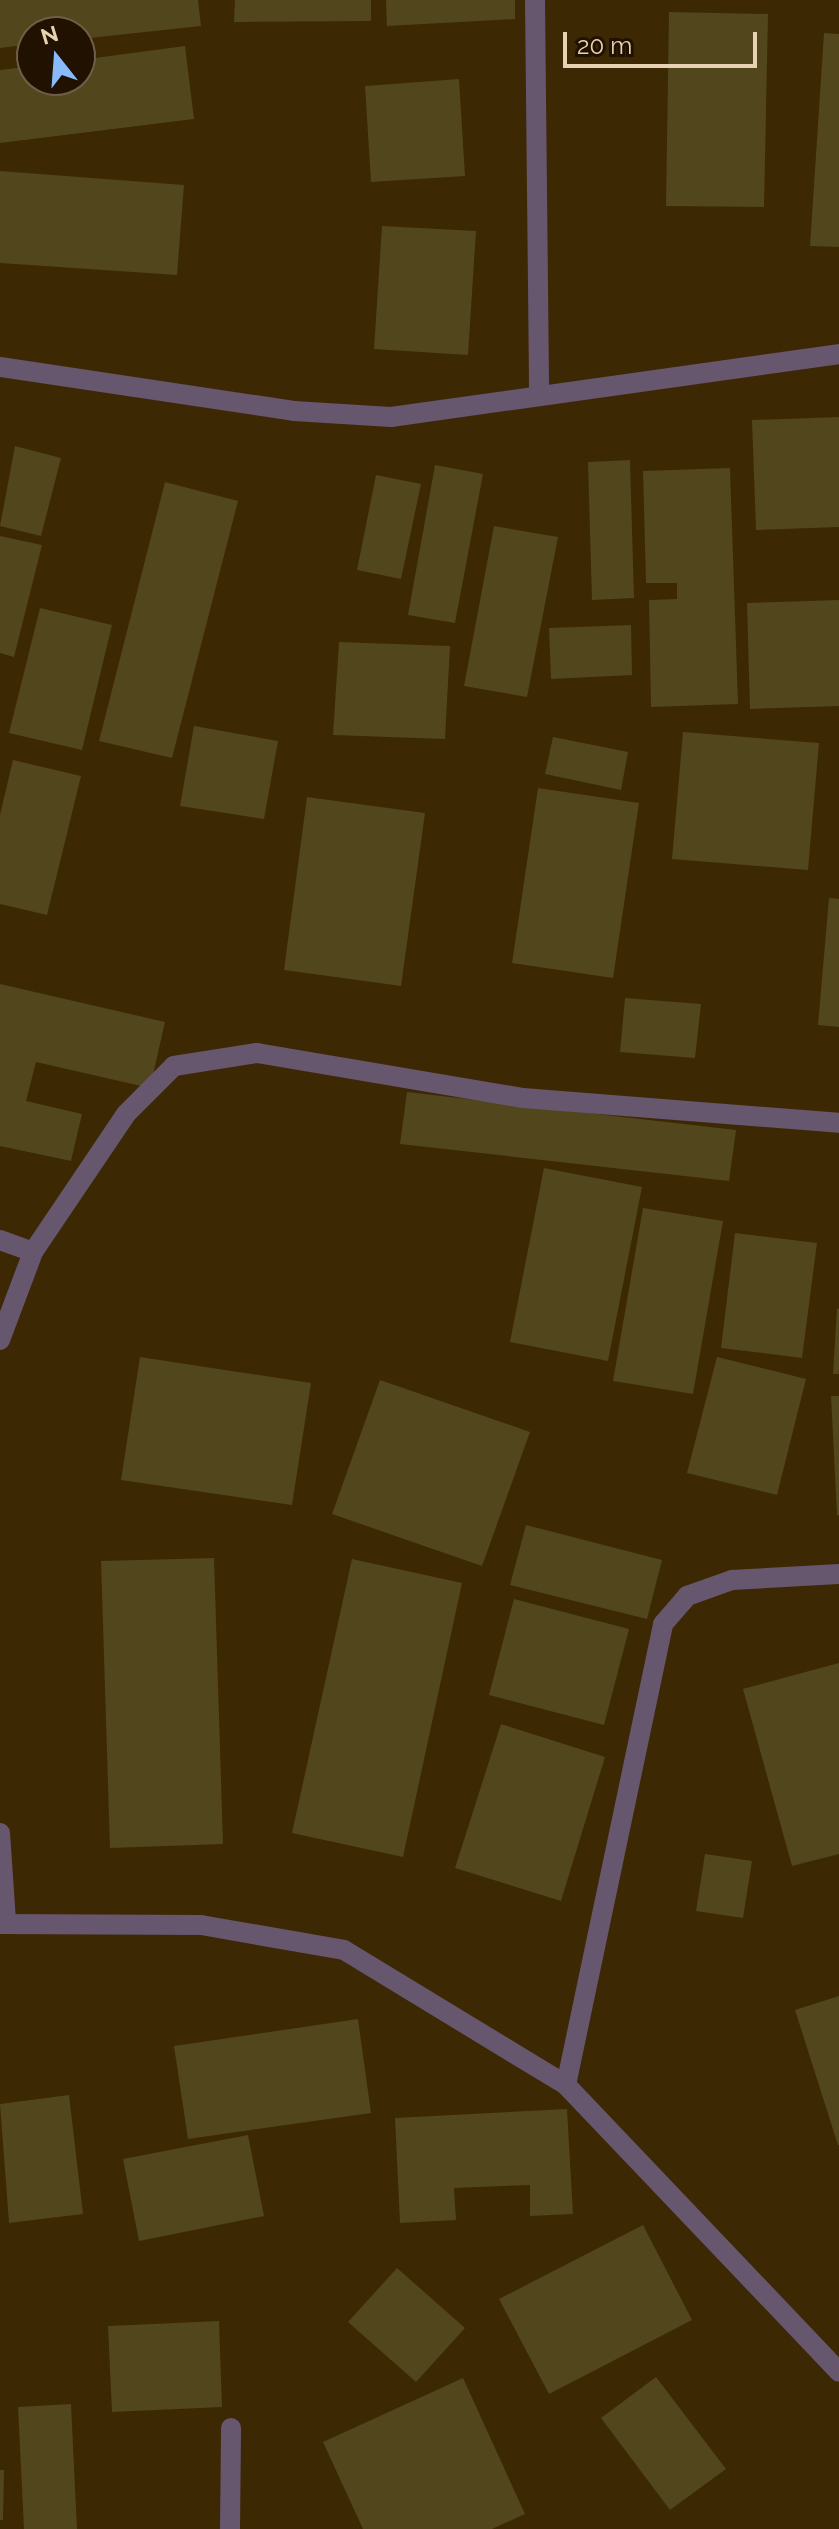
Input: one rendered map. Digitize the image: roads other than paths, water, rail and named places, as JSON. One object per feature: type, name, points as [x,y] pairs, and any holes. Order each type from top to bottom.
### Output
[{"type":"street","points":[[535,0],[539,396]]},
{"type":"street","points":[[0,367],[294,411],[391,417],[839,354]]},
{"type":"street","points":[[0,1340],[33,1252],[126,1114],[174,1066],[257,1053],[523,1098],[839,1123]]},
{"type":"street","points":[[0,1240],[33,1252]]},
{"type":"street","points":[[566,2085],[663,1624],[687,1596],[732,1580],[839,1574]]},
{"type":"street","points":[[0,1833],[3,1923],[201,1925],[344,1950],[566,2085],[839,2372]]},
{"type":"street","points":[[230,2529],[231,2428]]}]
